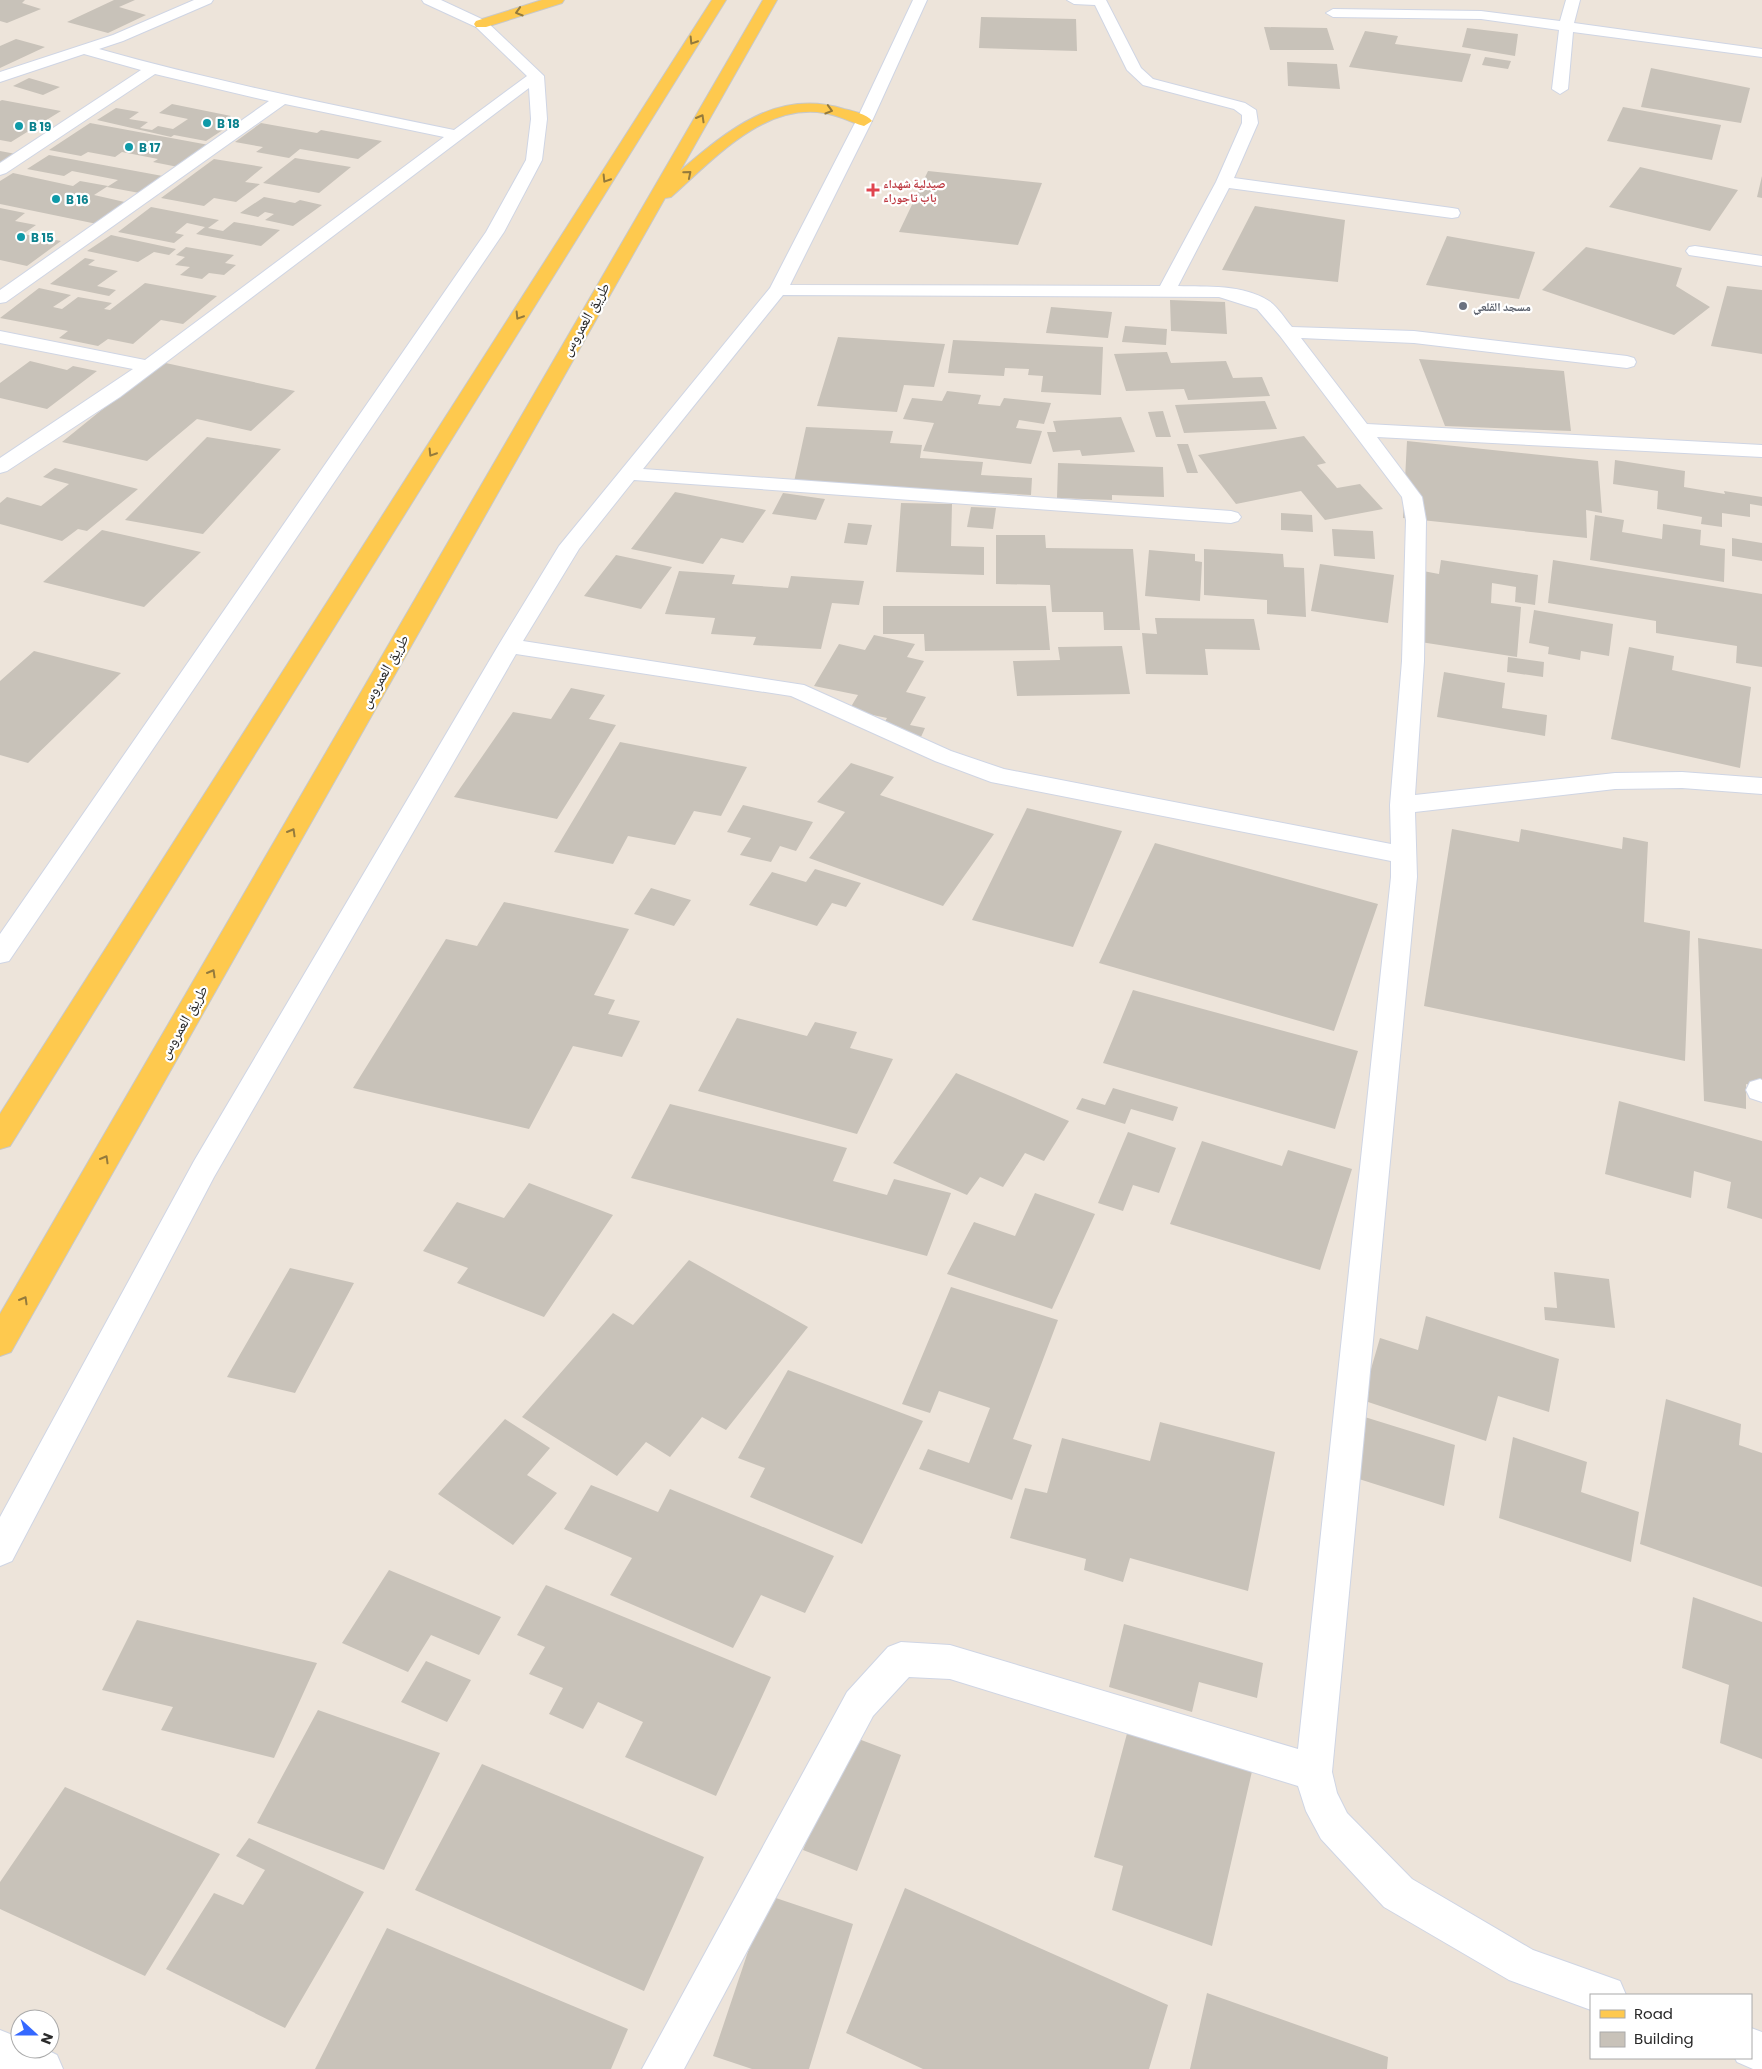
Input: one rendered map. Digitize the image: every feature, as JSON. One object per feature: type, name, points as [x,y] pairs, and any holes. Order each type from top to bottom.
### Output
[{"type":"main road","points":[[481,24],[557,0]]},
{"type":"main road","points":[[0,1138],[719,0]]},
{"type":"main road","name":"طريق العمروس","points":[[0,1343],[770,0]]},
{"type":"main road","points":[[651,205],[749,125],[777,111],[800,106],[823,107],[864,121]]},
{"type":"street","points":[[0,77],[85,50],[206,0]]},
{"type":"street","points":[[0,954],[495,232],[534,160],[539,119],[536,76],[481,24],[430,0]]},
{"type":"street","points":[[0,1550],[204,1169],[509,646],[570,546],[778,290],[864,121],[920,0]]},
{"type":"street","points":[[1074,0],[1100,1],[1113,30],[1135,70],[1148,82],[1168,89],[1240,106],[1250,113],[1250,123],[1224,182],[1166,292]]},
{"type":"street","points":[[1560,88],[1566,28],[1573,0]]},
{"type":"street","points":[[1333,13],[1481,15],[1762,53]]},
{"type":"street","points":[[85,50],[153,69],[282,99],[457,135]]},
{"type":"street","points":[[0,170],[153,69]]},
{"type":"street","points":[[0,467],[113,393],[146,366],[536,76]]},
{"type":"street","points":[[0,298],[282,99]]},
{"type":"street","points":[[1224,182],[1452,213]]},
{"type":"street","points":[[1695,251],[1762,261]]},
{"type":"street","points":[[778,290],[1219,292],[1243,297],[1263,305],[1287,332],[1360,430],[1400,478],[1412,497],[1416,520],[1414,661],[1402,805],[1404,877],[1314,1772],[1318,1798],[1334,1826],[1398,1893],[1523,1966],[1603,1994]]},
{"type":"street","points":[[1287,332],[1414,338],[1627,362]]},
{"type":"street","points":[[0,337],[146,366]]},
{"type":"street","points":[[1360,430],[1762,452]]},
{"type":"street","points":[[630,474],[1231,517]]},
{"type":"street","points":[[509,646],[796,690],[942,756],[1000,776],[1404,855]]},
{"type":"street","points":[[1402,805],[1615,781],[1682,780],[1762,786]]},
{"type":"street","points":[[662,2069],[860,1704],[901,1659],[950,1662],[1314,1772]]},
{"type":"street","points":[[0,2050],[43,2069]]},
{"type":"building","points":[[0,0],[25,0],[22,3],[41,9],[7,23],[0,21]]},
{"type":"building","points":[[114,0],[135,0],[119,7],[146,15],[108,33],[67,22]]},
{"type":"building","points":[[981,17],[1076,19],[1077,51],[979,48]]},
{"type":"building","points":[[1264,27],[1327,28],[1334,50],[1270,50]]},
{"type":"building","points":[[1467,28],[1518,34],[1515,56],[1462,47]]},
{"type":"building","points":[[1365,31],[1398,36],[1395,44],[1471,54],[1462,82],[1349,67]]},
{"type":"building","points":[[16,39],[45,47],[0,68],[0,46]]},
{"type":"building","points":[[1485,57],[1511,61],[1508,69],[1482,65]]},
{"type":"building","points":[[1287,62],[1337,64],[1340,89],[1288,86]]},
{"type":"building","points":[[1651,68],[1750,88],[1741,123],[1641,107]]},
{"type":"building","points":[[29,78],[60,87],[43,95],[13,86]]},
{"type":"building","name":"B 19","points":[[0,101],[61,111],[11,142],[0,140]]},
{"type":"building","name":"B 18","points":[[172,104],[231,116],[229,118],[238,120],[206,141],[174,135],[171,137],[97,120],[116,108],[139,112],[129,119],[148,122],[140,128],[152,130],[158,126],[173,129],[188,119],[159,113]]},
{"type":"building","points":[[1623,107],[1721,125],[1712,160],[1607,141]]},
{"type":"building","name":"B 17","points":[[90,123],[209,145],[178,167],[153,162],[158,159],[122,152],[115,157],[88,152],[81,156],[49,150]]},
{"type":"building","points":[[261,123],[317,133],[321,130],[382,141],[358,159],[300,149],[289,158],[256,152],[263,147],[235,142]]},
{"type":"building","points":[[0,151],[16,154],[0,164]]},
{"type":"building","points":[[49,155],[168,177],[145,194],[107,187],[118,180],[72,171],[64,176],[27,169]]},
{"type":"building","points":[[295,158],[351,167],[319,193],[263,183]]},
{"type":"building","points":[[214,159],[263,167],[245,182],[260,184],[236,202],[214,198],[204,206],[161,198]]},
{"type":"building","points":[[1640,167],[1738,190],[1710,231],[1609,207]]},
{"type":"building","points":[[928,171],[1042,183],[1018,245],[899,232]]},
{"type":"building","name":"B 16","points":[[13,173],[73,186],[80,181],[108,186],[94,195],[129,203],[97,224],[0,204],[0,181]]},
{"type":"building","points":[[1762,176],[1762,198],[1757,197]]},
{"type":"building","points":[[264,197],[295,203],[300,200],[322,205],[293,226],[265,220],[274,214],[265,212],[258,217],[240,213]]},
{"type":"building","points":[[1255,206],[1345,220],[1338,282],[1222,270]]},
{"type":"building","points":[[151,207],[219,220],[208,228],[223,231],[234,222],[280,230],[261,246],[196,234],[205,227],[187,223],[175,233],[184,235],[174,243],[118,232]]},
{"type":"building","name":"B 15","points":[[0,208],[25,213],[15,221],[36,225],[23,234],[61,241],[27,266],[0,260]]},
{"type":"building","points":[[111,235],[176,249],[169,255],[154,252],[138,262],[87,251]]},
{"type":"building","points":[[1447,236],[1535,252],[1519,299],[1426,285]]},
{"type":"building","points":[[186,247],[234,255],[225,263],[236,265],[224,275],[209,273],[202,279],[180,275],[190,267],[175,265],[185,257],[176,255]]},
{"type":"building","points":[[1586,247],[1682,268],[1676,286],[1710,307],[1674,335],[1542,290]]},
{"type":"building","points":[[85,258],[95,260],[88,265],[118,271],[97,286],[116,290],[109,296],[50,284]]},
{"type":"building","points":[[145,283],[217,296],[183,324],[161,320],[133,344],[108,339],[98,346],[59,338],[68,331],[0,318],[39,288],[71,295],[53,307],[62,309],[78,297],[112,303],[104,309],[110,310]]},
{"type":"building","points":[[1727,286],[1762,290],[1762,354],[1711,346]]},
{"type":"building","points":[[1170,300],[1225,302],[1227,334],[1171,331]]},
{"type":"building","points":[[1051,307],[1112,312],[1108,338],[1046,333]]},
{"type":"building","points":[[1125,326],[1167,329],[1166,345],[1122,342]]},
{"type":"building","points":[[838,337],[945,344],[934,387],[904,385],[897,412],[817,406]]},
{"type":"building","points":[[953,340],[1103,347],[1101,395],[1041,392],[1043,376],[1028,375],[1029,369],[1005,368],[1004,376],[948,373]]},
{"type":"building","points":[[1167,352],[1171,363],[1226,361],[1233,378],[1262,377],[1270,396],[1188,400],[1184,389],[1126,391],[1114,354]]},
{"type":"building","points":[[1419,359],[1564,371],[1571,431],[1445,426]]},
{"type":"building","points":[[30,361],[67,370],[73,366],[97,371],[47,409],[0,398],[0,383]]},
{"type":"building","points":[[161,362],[295,391],[251,431],[197,419],[147,461],[62,442]]},
{"type":"building","points":[[947,391],[981,395],[978,404],[1000,406],[1004,398],[1051,403],[1044,424],[1019,420],[1016,428],[1042,431],[1031,464],[923,451],[934,423],[903,419],[912,398],[942,401]]},
{"type":"building","points":[[1265,401],[1277,429],[1184,433],[1175,405]]},
{"type":"building","points":[[1163,411],[1171,437],[1156,437],[1148,412]]},
{"type":"building","points":[[1121,417],[1135,452],[1082,456],[1080,450],[1053,452],[1047,432],[1056,432],[1053,421]]},
{"type":"building","points":[[806,427],[893,431],[890,443],[922,445],[920,458],[983,462],[981,475],[1032,478],[1031,495],[794,482]]},
{"type":"building","points":[[1304,436],[1326,463],[1317,465],[1337,488],[1360,484],[1383,509],[1325,520],[1301,491],[1236,504],[1198,455]]},
{"type":"building","points":[[207,437],[281,449],[203,534],[125,520]]},
{"type":"building","points":[[1407,441],[1598,461],[1602,513],[1586,510],[1587,538],[1403,518]]},
{"type":"building","points":[[1177,444],[1188,444],[1198,473],[1187,473]]},
{"type":"building","points":[[1615,460],[1685,471],[1684,487],[1725,494],[1724,491],[1762,497],[1762,506],[1750,504],[1750,517],[1722,513],[1722,527],[1701,524],[1702,517],[1657,509],[1658,491],[1613,484]]},
{"type":"building","points":[[1058,463],[1163,467],[1164,497],[1112,495],[1112,500],[1057,498]]},
{"type":"building","points":[[55,468],[138,489],[87,531],[78,529],[62,541],[0,524],[0,503],[7,497],[41,506],[69,484],[43,477]]},
{"type":"building","points":[[675,492],[766,510],[743,543],[721,538],[703,564],[631,549]]},
{"type":"building","points":[[783,493],[825,499],[816,520],[772,514]]},
{"type":"building","points":[[901,503],[952,504],[951,546],[984,547],[984,575],[896,572]]},
{"type":"building","points":[[971,507],[996,508],[993,529],[967,527]]},
{"type":"building","points":[[1281,513],[1312,515],[1313,532],[1281,530]]},
{"type":"building","points":[[1595,515],[1624,520],[1622,532],[1662,539],[1663,524],[1701,530],[1700,545],[1725,549],[1724,582],[1590,560]]},
{"type":"building","points":[[848,523],[872,525],[867,545],[844,543]]},
{"type":"building","points":[[1332,529],[1373,531],[1375,559],[1334,556]]},
{"type":"building","points":[[102,530],[201,552],[144,607],[43,582]]},
{"type":"building","points":[[996,535],[1045,535],[1046,548],[1133,549],[1140,630],[1104,630],[1103,612],[1052,612],[1050,585],[996,584]]},
{"type":"building","points":[[1732,538],[1762,543],[1762,561],[1732,556]]},
{"type":"building","points":[[1204,549],[1283,554],[1284,567],[1304,568],[1306,617],[1267,614],[1267,600],[1204,595]]},
{"type":"building","points":[[1149,550],[1195,554],[1195,561],[1202,562],[1200,601],[1145,596]]},
{"type":"building","points":[[616,555],[672,567],[641,609],[584,596]]},
{"type":"building","points":[[1441,560],[1538,575],[1535,605],[1515,602],[1516,587],[1492,583],[1491,603],[1521,607],[1517,657],[1414,641],[1423,571],[1439,574]]},
{"type":"building","points":[[1553,560],[1762,594],[1762,667],[1736,663],[1737,646],[1656,633],[1656,621],[1548,603]]},
{"type":"building","points":[[1320,564],[1394,575],[1388,623],[1311,611]]},
{"type":"building","points":[[679,571],[735,575],[732,584],[788,588],[791,576],[864,581],[859,605],[832,603],[821,649],[753,645],[756,637],[711,634],[715,618],[665,614]]},
{"type":"building","points":[[883,606],[1046,606],[1050,650],[925,651],[924,634],[883,634]]},
{"type":"building","points":[[1534,610],[1613,624],[1609,656],[1581,651],[1580,660],[1548,654],[1549,647],[1529,643]]},
{"type":"building","points":[[1155,618],[1254,619],[1260,650],[1205,649],[1208,675],[1146,674],[1142,633],[1157,634]]},
{"type":"building","points":[[874,635],[915,644],[907,657],[924,661],[906,692],[926,697],[910,725],[925,728],[921,737],[883,725],[887,718],[849,710],[858,695],[814,686],[839,644],[865,650]]},
{"type":"building","points":[[1122,646],[1130,694],[1017,696],[1013,661],[1060,660],[1058,647]]},
{"type":"building","points":[[1629,647],[1674,656],[1672,670],[1751,687],[1740,768],[1611,739]]},
{"type":"building","points":[[34,651],[121,673],[28,763],[0,755],[0,681]]},
{"type":"building","points":[[1508,657],[1544,662],[1543,677],[1507,672]]},
{"type":"building","points":[[1444,672],[1505,683],[1502,708],[1547,715],[1545,736],[1437,717]]},
{"type":"building","points":[[571,688],[605,695],[589,719],[616,725],[557,819],[454,797],[513,712],[551,719]]},
{"type":"building","points":[[620,742],[747,767],[721,816],[694,811],[675,845],[628,836],[613,864],[554,852]]},
{"type":"building","points":[[851,763],[894,777],[880,795],[994,834],[943,906],[809,858],[845,812],[817,802]]},
{"type":"building","points":[[743,805],[813,822],[796,851],[780,846],[771,862],[740,855],[751,838],[727,832]]},
{"type":"building","points":[[1027,808],[1122,831],[1073,947],[972,920]]},
{"type":"building","points":[[1452,829],[1519,842],[1521,829],[1622,849],[1623,837],[1648,842],[1644,922],[1690,931],[1685,1061],[1424,1006]]},
{"type":"building","points":[[1155,843],[1378,904],[1334,1031],[1099,963]]},
{"type":"building","points":[[815,869],[861,883],[846,907],[832,903],[817,926],[749,905],[772,872],[806,882]]},
{"type":"building","points":[[651,888],[691,900],[674,926],[634,914]]},
{"type":"building","points":[[504,902],[629,929],[594,995],[615,1000],[608,1014],[640,1021],[622,1057],[573,1046],[529,1129],[353,1088],[446,939],[477,946]]},
{"type":"building","points":[[1698,938],[1762,949],[1762,1087],[1746,1084],[1746,1109],[1704,1101]]},
{"type":"building","points":[[1133,990],[1358,1051],[1335,1129],[1103,1063]]},
{"type":"building","points":[[737,1018],[807,1036],[815,1022],[857,1032],[850,1048],[893,1059],[857,1134],[698,1091]]},
{"type":"building","points":[[956,1073],[1069,1121],[1044,1161],[1025,1153],[1003,1187],[980,1177],[967,1195],[893,1163]]},
{"type":"building","points":[[1113,1088],[1178,1107],[1173,1121],[1131,1109],[1125,1124],[1076,1109],[1082,1098],[1105,1105]]},
{"type":"building","points":[[1619,1101],[1762,1141],[1762,1219],[1727,1208],[1731,1182],[1694,1171],[1691,1198],[1605,1174]]},
{"type":"building","points":[[670,1104],[847,1148],[833,1181],[887,1195],[894,1179],[951,1193],[927,1256],[631,1178]]},
{"type":"building","points":[[1128,1132],[1176,1148],[1159,1193],[1133,1185],[1123,1211],[1098,1203]]},
{"type":"building","points":[[1202,1141],[1282,1166],[1288,1150],[1352,1169],[1320,1270],[1170,1224]]},
{"type":"building","points":[[529,1183],[613,1215],[544,1317],[457,1283],[468,1268],[423,1251],[457,1202],[504,1218]]},
{"type":"building","points":[[1035,1193],[1095,1214],[1052,1309],[947,1274],[974,1222],[1015,1236]]},
{"type":"building","points":[[689,1260],[808,1327],[726,1430],[702,1417],[670,1457],[646,1442],[617,1476],[522,1417],[613,1313],[633,1325]]},
{"type":"building","points":[[290,1268],[354,1283],[295,1393],[227,1377]]},
{"type":"building","points":[[1554,1272],[1609,1279],[1615,1328],[1545,1320],[1544,1307],[1557,1308]]},
{"type":"building","points":[[951,1287],[1058,1320],[1013,1439],[1032,1445],[1012,1500],[919,1469],[928,1449],[969,1463],[990,1408],[939,1391],[930,1413],[902,1404]]},
{"type":"building","points":[[1426,1316],[1559,1359],[1549,1412],[1498,1396],[1486,1441],[1362,1400],[1380,1338],[1418,1350]]},
{"type":"building","points":[[788,1370],[923,1421],[862,1544],[750,1497],[765,1468],[738,1458]]},
{"type":"building","points":[[1666,1399],[1741,1424],[1739,1445],[1762,1453],[1762,1587],[1640,1544]]},
{"type":"building","points":[[1355,1414],[1455,1445],[1444,1506],[1340,1473]]},
{"type":"building","points":[[505,1419],[550,1448],[527,1475],[557,1493],[513,1545],[438,1494]]},
{"type":"building","points":[[1160,1422],[1275,1452],[1248,1591],[1130,1558],[1123,1582],[1084,1570],[1086,1559],[1010,1538],[1025,1488],[1047,1493],[1062,1438],[1150,1461]]},
{"type":"building","points":[[1513,1437],[1587,1462],[1581,1492],[1639,1512],[1631,1562],[1499,1518]]},
{"type":"building","points":[[591,1485],[658,1512],[670,1489],[834,1556],[805,1613],[761,1595],[733,1648],[610,1595],[632,1558],[564,1529]]},
{"type":"building","points":[[389,1570],[501,1617],[479,1655],[431,1635],[408,1672],[342,1643]]},
{"type":"building","points":[[546,1585],[771,1677],[716,1796],[625,1757],[643,1722],[598,1702],[583,1729],[549,1714],[563,1688],[529,1674],[545,1647],[517,1635]]},
{"type":"building","points":[[1693,1597],[1762,1622],[1762,1759],[1720,1743],[1729,1685],[1682,1668]]},
{"type":"building","points":[[137,1620],[317,1663],[274,1758],[161,1730],[173,1707],[102,1690]]},
{"type":"building","points":[[1124,1624],[1263,1663],[1257,1698],[1199,1682],[1192,1712],[1109,1687]]},
{"type":"building","points":[[426,1661],[471,1680],[447,1722],[401,1702]]},
{"type":"building","points":[[318,1710],[440,1753],[384,1870],[257,1823]]},
{"type":"building","points":[[1129,1726],[1253,1767],[1212,1946],[1112,1910],[1123,1866],[1094,1857]]},
{"type":"building","points":[[848,1735],[901,1755],[857,1871],[803,1850]]},
{"type":"building","points":[[482,1764],[704,1857],[644,1991],[415,1890]]},
{"type":"building","points":[[65,1787],[220,1854],[145,1976],[0,1909],[0,1882]]},
{"type":"building","points":[[249,1838],[364,1892],[285,2028],[166,1969],[214,1893],[243,1905],[265,1870],[236,1856]]},
{"type":"building","points":[[905,1888],[1168,2005],[1149,2069],[923,2069],[846,2033]]},
{"type":"building","points":[[767,1895],[853,1924],[809,2069],[752,2069],[713,2056]]},
{"type":"building","points":[[387,1928],[628,2029],[611,2069],[315,2069]]},
{"type":"building","points":[[1207,1993],[1388,2057],[1387,2069],[1190,2069]]},
{"type":"place","name":"B 18","points":[[207,123]]},
{"type":"place","name":"B 19","points":[[19,126]]},
{"type":"place","name":"B 17","points":[[129,147]]},
{"type":"place","name":"صيدلية شهداء باب تاجوراء","points":[[873,190]]},
{"type":"place","name":"B 16","points":[[56,199]]},
{"type":"place","name":"B 15","points":[[21,237]]},
{"type":"place","name":"مسجد القلعي","points":[[1463,306]]}]
